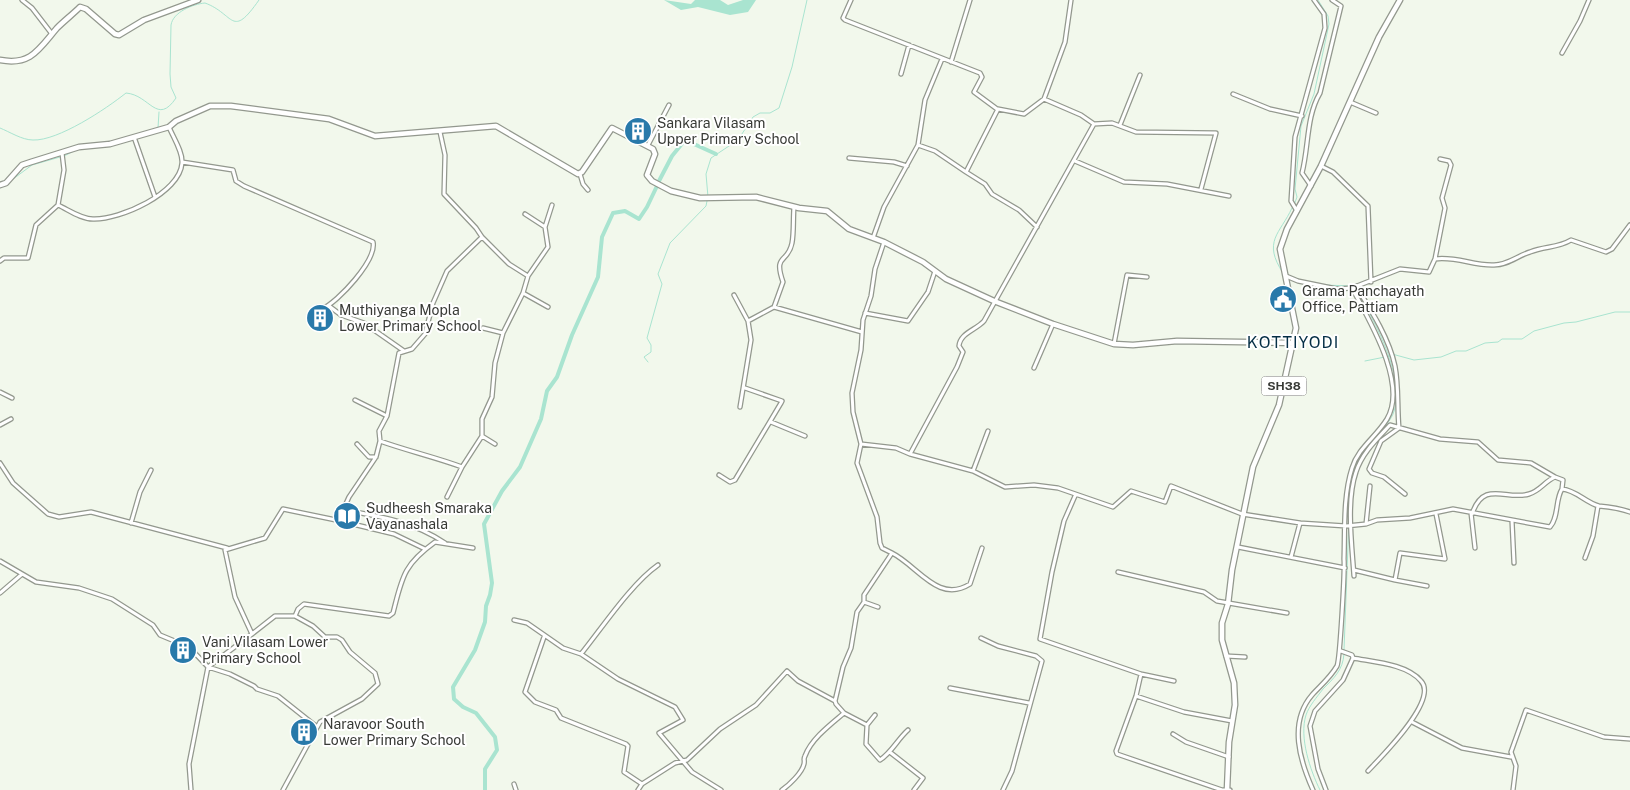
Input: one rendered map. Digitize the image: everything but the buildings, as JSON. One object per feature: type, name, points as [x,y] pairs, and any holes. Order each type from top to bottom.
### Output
[{"type":"main road","points":[[0,60],[21,62],[43,47],[52,34],[80,7],[86,9],[115,34],[119,35],[144,20],[198,0]]},
{"type":"main road","name":"SH38","points":[[1228,790],[1228,757],[1234,721],[1234,683],[1222,640],[1222,623],[1228,603],[1242,514],[1258,453],[1279,405],[1294,343],[1296,317],[1281,260],[1280,249],[1297,211],[1321,166],[1379,37],[1400,0]]},
{"type":"main road","points":[[0,186],[6,183],[22,165],[79,147],[110,144],[169,127],[176,121],[210,106],[231,106],[328,119],[375,136],[496,126],[580,174],[612,128],[648,145],[655,151],[647,172],[648,178],[671,191],[708,198],[756,197],[794,207],[827,210],[850,229],[884,242],[946,279],[994,301],[1053,324],[1114,344],[1133,345],[1176,341],[1294,343]]},
{"type":"street","points":[[22,0],[32,8],[52,34]]},
{"type":"street","points":[[180,0],[183,6]]},
{"type":"street","points":[[850,0],[844,18],[846,20],[980,73],[982,77],[974,92],[998,109],[1024,114],[1044,99],[1065,42],[1071,0]]},
{"type":"street","points":[[951,62],[970,0]]},
{"type":"street","points":[[1297,211],[1291,201],[1295,137],[1325,28],[1324,14],[1314,0]]},
{"type":"street","points":[[1311,186],[1302,174],[1306,156],[1306,139],[1313,105],[1320,93],[1341,6],[1332,0]]},
{"type":"street","points":[[1562,53],[1580,21],[1589,0]]},
{"type":"street","points":[[901,74],[909,45]]},
{"type":"street","points":[[872,238],[884,207],[918,145],[918,131],[925,100],[942,59]]},
{"type":"street","points":[[1120,125],[1140,74]]},
{"type":"street","points":[[1233,94],[1270,109],[1302,116]]},
{"type":"street","points":[[1044,99],[1081,115],[1094,124],[1120,125],[1136,132],[1216,133],[1201,189]]},
{"type":"street","points":[[1350,102],[1376,113]]},
{"type":"street","points":[[648,145],[669,105]]},
{"type":"street","points":[[966,172],[998,109]]},
{"type":"street","points":[[910,454],[957,367],[963,352],[959,346],[960,341],[966,333],[984,321],[1094,124]]},
{"type":"street","points":[[58,205],[86,218],[95,220],[136,210],[155,197],[173,184],[179,174],[182,162],[169,127]]},
{"type":"street","points":[[440,132],[445,155],[444,194],[509,264],[528,276]]},
{"type":"street","points":[[134,137],[155,197]]},
{"type":"street","points":[[918,145],[935,151],[985,184],[992,194],[1019,210],[1037,227]]},
{"type":"street","points":[[0,262],[4,258],[28,258],[36,226],[58,205],[64,170],[62,153]]},
{"type":"street","points":[[849,158],[894,162],[908,166]]},
{"type":"street","points":[[1286,276],[1298,281],[1325,287],[1352,288],[1400,269],[1429,272],[1436,259],[1446,208],[1442,198],[1450,165],[1449,161],[1440,159]]},
{"type":"street","points":[[1075,161],[1124,182],[1167,184],[1201,189],[1229,196]]},
{"type":"street","points":[[182,162],[234,170],[236,181],[244,186],[373,242],[373,250],[352,286],[330,306],[322,309]]},
{"type":"street","points":[[1321,166],[1333,172],[1368,206],[1371,282]]},
{"type":"street","points":[[580,174],[583,184],[588,190]]},
{"type":"street","points":[[448,497],[462,467],[482,436],[482,419],[492,397],[495,364],[503,333],[523,292],[528,276],[548,247],[545,227],[552,205]]},
{"type":"street","points":[[748,321],[774,307],[783,282],[778,272],[780,263],[789,252],[792,242],[794,207]]},
{"type":"street","points":[[525,214],[545,227]]},
{"type":"street","points":[[1436,259],[1446,257],[1483,264],[1505,264],[1532,251],[1561,246],[1571,240],[1606,252],[1612,249],[1630,225]]},
{"type":"street","points":[[336,520],[376,457],[380,441],[379,431],[387,416],[396,359],[399,353],[415,346],[425,334],[433,303],[447,271],[482,237]]},
{"type":"street","points":[[884,242],[875,269],[871,296],[865,313],[861,350],[852,393],[861,444],[857,463],[877,517],[880,543],[882,548],[906,560],[934,585],[944,590],[960,588],[970,584],[982,548]]},
{"type":"street","points":[[865,313],[908,322],[928,292],[935,271]]},
{"type":"street","points":[[1114,344],[1127,276],[1147,277]]},
{"type":"street","points":[[1356,286],[1372,311],[1394,364],[1398,392],[1398,428]]},
{"type":"street","points":[[1313,790],[1301,760],[1298,744],[1302,708],[1337,666],[1341,651],[1346,526],[1351,469],[1358,455],[1388,418],[1393,390],[1386,360],[1372,326],[1352,288]]},
{"type":"street","points":[[523,292],[548,307]]},
{"type":"street","points":[[734,295],[748,321],[751,340],[745,388],[740,407]]},
{"type":"street","points":[[330,306],[341,315],[364,323],[404,351]]},
{"type":"street","points":[[774,307],[862,332]]},
{"type":"street","points":[[1034,368],[1053,324]]},
{"type":"street","points":[[483,328],[503,333]]},
{"type":"street","points":[[719,475],[730,482],[735,480],[782,401],[745,388]]},
{"type":"street","points":[[0,392],[12,398]]},
{"type":"street","points":[[355,400],[387,416]]},
{"type":"street","points":[[0,425],[10,419]]},
{"type":"street","points":[[771,422],[805,436]]},
{"type":"street","points":[[861,444],[896,448],[910,454],[973,471],[1005,487],[1034,485],[1058,488],[1075,496],[1113,507],[1130,492],[1164,502],[1170,486],[1242,514],[1300,523],[1346,526],[1351,524],[1366,524],[1377,520],[1436,514],[1453,509],[1550,527],[1554,522],[1558,495],[1562,489],[1563,480],[1531,464],[1498,460],[1478,442],[1440,439],[1390,425],[1362,458],[1354,479],[1351,524],[1354,576]]},
{"type":"street","points":[[1398,428],[1381,441],[1369,469],[1372,473],[1384,477],[1405,494]]},
{"type":"street","points":[[973,471],[988,430]]},
{"type":"street","points":[[482,436],[494,444]]},
{"type":"street","points":[[380,441],[414,453],[430,455],[462,467]]},
{"type":"street","points":[[357,444],[369,457],[376,457]]},
{"type":"street","points":[[0,463],[13,483],[48,514],[59,517],[91,512],[227,548],[265,538],[284,509],[394,534],[426,549]]},
{"type":"street","points":[[131,523],[140,492],[151,470]]},
{"type":"street","points":[[1475,548],[1472,513],[1479,499],[1486,494],[1528,494],[1555,477]]},
{"type":"street","points":[[1366,524],[1370,486]]},
{"type":"street","points":[[1562,489],[1570,491],[1598,506],[1612,506],[1630,512]]},
{"type":"street","points":[[1075,496],[1064,522],[1040,639],[1141,674],[1174,681]]},
{"type":"street","points":[[1585,558],[1593,536],[1598,506]]},
{"type":"street","points":[[343,510],[389,518],[427,531],[446,544]]},
{"type":"street","points":[[1395,580],[1400,553],[1445,559],[1436,514]]},
{"type":"street","points":[[1512,521],[1514,563]]},
{"type":"street","points":[[1291,556],[1300,523]]},
{"type":"street","points":[[295,616],[298,609],[304,604],[389,616],[393,613],[397,590],[414,558],[435,542],[473,548]]},
{"type":"street","points":[[1238,547],[1345,568]]},
{"type":"street","points":[[227,548],[224,555],[235,597],[252,634]]},
{"type":"street","points":[[835,701],[843,667],[851,648],[857,612],[864,602],[864,595],[892,553]]},
{"type":"street","points":[[0,561],[36,582],[79,588],[112,599],[154,625],[160,635],[189,646],[208,667],[230,674],[254,686],[257,690],[278,696],[317,727]]},
{"type":"street","points":[[581,654],[623,600],[648,572],[658,565]]},
{"type":"street","points":[[1354,570],[1427,586]]},
{"type":"street","points":[[1118,572],[1204,592],[1217,601],[1287,614]]},
{"type":"street","points":[[0,593],[21,574]]},
{"type":"street","points":[[864,602],[878,607]]},
{"type":"street","points":[[191,790],[189,764],[208,667],[274,616],[295,616],[313,626],[325,637],[337,637],[342,640],[350,652],[375,673],[378,684],[370,694],[345,710],[327,718],[317,727],[302,760],[284,790]]},
{"type":"street","points":[[514,620],[526,623],[544,637],[563,648],[581,654],[618,679],[675,707],[683,720],[659,733],[681,762],[692,772],[721,790]]},
{"type":"street","points":[[544,637],[525,692],[535,702],[556,710],[561,718],[626,744],[628,746],[624,772],[642,784]]},
{"type":"street","points":[[981,638],[998,646],[1036,656],[1042,661],[1012,771],[1003,790]]},
{"type":"street","points":[[1341,651],[1349,653],[1353,658],[1404,670],[1420,680],[1425,686],[1425,692],[1412,722],[1368,772]]},
{"type":"street","points":[[1226,656],[1246,657]]},
{"type":"street","points":[[1326,790],[1318,769],[1310,726],[1315,711],[1343,680],[1353,658]]},
{"type":"street","points":[[638,790],[642,784],[687,760],[720,729],[756,705],[787,671],[798,681],[835,701],[844,713],[867,725]]},
{"type":"street","points":[[1141,674],[1136,696],[1116,754],[1222,790],[1228,790]]},
{"type":"street","points":[[950,688],[1029,703]]},
{"type":"street","points":[[1136,696],[1184,712],[1234,721]]},
{"type":"street","points":[[1512,790],[1516,766],[1511,757],[1515,736],[1526,710],[1604,737],[1630,740]]},
{"type":"street","points":[[782,790],[788,786],[804,765],[804,756],[813,744],[844,713]]},
{"type":"street","points":[[875,716],[867,725],[866,744],[871,752],[880,760],[891,753],[897,741],[908,730]]},
{"type":"street","points":[[1412,722],[1462,748],[1511,757]]},
{"type":"street","points":[[1174,734],[1186,742],[1228,757]]},
{"type":"street","points":[[891,753],[923,778],[915,790]]},
{"type":"street","points":[[514,784],[516,790]]},
{"type":"shaded area","points":[[664,0],[691,4],[695,0],[720,0],[728,5],[743,0],[756,0],[748,12],[730,15],[698,7],[681,10]]},
{"type":"waterway","points":[[0,128],[25,139],[43,139],[81,123],[126,93],[134,95],[153,107],[164,109],[176,98],[171,87],[170,74],[171,25],[175,16],[189,7],[205,3],[233,21],[238,21],[243,19],[259,0]]},
{"type":"waterway","points":[[708,197],[706,174],[711,158],[738,140],[753,117],[760,113],[770,113],[779,108],[792,67],[807,0]]},
{"type":"waterway","points":[[1294,205],[1297,197],[1295,189],[1301,126],[1314,94],[1329,24],[1328,16],[1318,0]]},
{"type":"waterway","points":[[158,128],[159,112]]},
{"type":"waterway","points":[[659,181],[672,156],[685,140],[716,154]]},
{"type":"waterway","points":[[89,148],[103,147]]},
{"type":"waterway","points":[[64,156],[76,150]]},
{"type":"waterway","points":[[9,182],[32,165],[60,157]]},
{"type":"waterway","points":[[485,790],[485,769],[497,750],[495,737],[476,713],[463,707],[454,699],[453,687],[475,650],[485,622],[486,606],[492,583],[484,524],[502,491],[520,467],[541,419],[547,391],[557,377],[572,335],[598,277],[602,237],[613,213],[625,211],[639,219],[657,186]]},
{"type":"waterway","points":[[648,362],[644,357],[651,352],[651,345],[647,338],[662,284],[658,274],[670,243],[706,206],[707,201]]},
{"type":"waterway","points":[[1283,273],[1277,262],[1273,245],[1292,208]]},
{"type":"waterway","points":[[1296,279],[1309,282]]},
{"type":"waterway","points":[[1323,285],[1352,286]]},
{"type":"waterway","points":[[1352,483],[1361,457],[1389,421],[1395,407],[1396,391],[1394,373],[1388,353],[1355,289]]},
{"type":"waterway","points":[[1392,354],[1414,360],[1441,357],[1456,351],[1466,351],[1485,343],[1498,342],[1502,339],[1522,339],[1534,331],[1564,323],[1576,322],[1615,312],[1630,312]]},
{"type":"waterway","points":[[1365,361],[1390,356]]},
{"type":"waterway","points":[[1344,650],[1349,519]]},
{"type":"waterway","points":[[1320,790],[1307,753],[1304,724],[1311,705],[1340,669],[1344,654]]},
{"type":"place","name":"Sankara Vilasam Upper Primary School","points":[[638,131]]},
{"type":"place","name":"Grama Panchayath Office, Pattiam","points":[[1283,299]]},
{"type":"place","name":"Muthiyanga Mopla Lower Primary School","points":[[320,318]]},
{"type":"place","name":"Sudheesh Smaraka Vayanashala","points":[[347,516]]},
{"type":"place","name":"Vani Vilasam Lower Primary School","points":[[183,650]]},
{"type":"place","name":"Naravoor South Lower Primary School","points":[[304,732]]},
{"type":"district","name":"KOTTIYODI","points":[[1293,342]]}]
